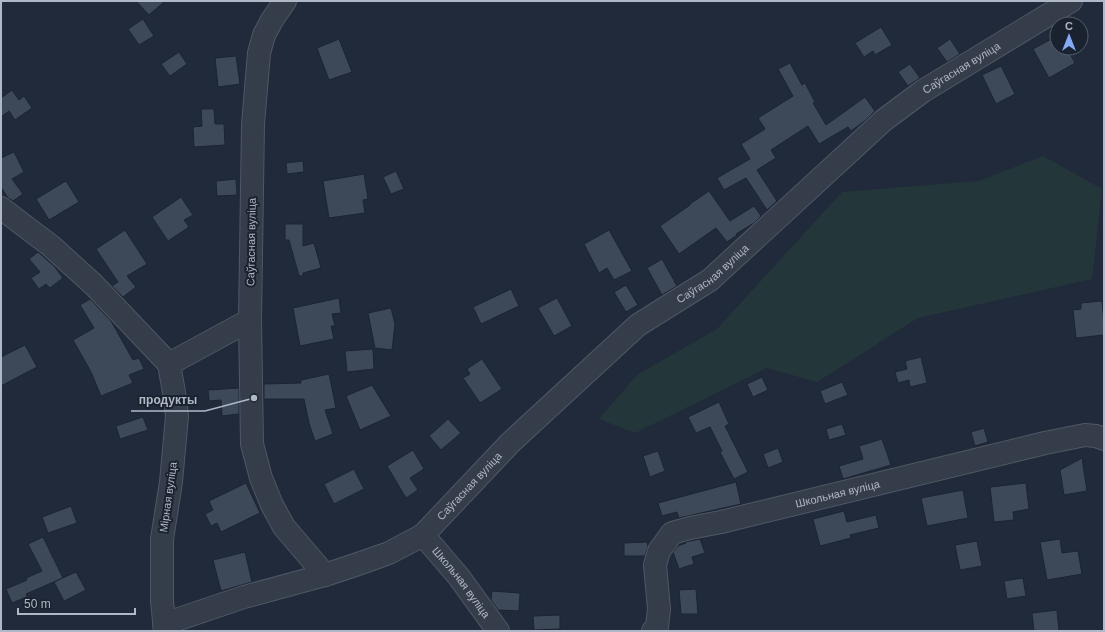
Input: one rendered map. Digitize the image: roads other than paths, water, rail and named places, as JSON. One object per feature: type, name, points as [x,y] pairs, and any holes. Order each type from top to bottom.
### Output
[{"type":"street","name":"Саўгасная вуліца","points":[[285,1],[264,35],[259,53],[253,124],[250,320],[252,444],[261,478],[272,505],[284,527],[325,575],[389,552],[423,535],[510,443],[638,325],[710,280],[884,120],[923,91],[1071,1]]},
{"type":"street","points":[[2,211],[51,246],[94,285],[169,364],[250,320]]},
{"type":"street","name":"Мірная вуліца","points":[[165,628],[162,601],[162,540],[174,452],[177,416],[169,364]]},
{"type":"street","name":"Школьная вуліца","points":[[653,631],[656,627],[659,609],[655,565],[659,551],[672,533],[1045,443],[1085,435],[1096,436],[1104,439]]},
{"type":"street","name":"Школьная вуліца","points":[[423,535],[459,577],[498,631]]},
{"type":"street","points":[[165,628],[244,597],[325,575]]},
{"type":"place","name":"продукты","points":[[254,398]]}]
